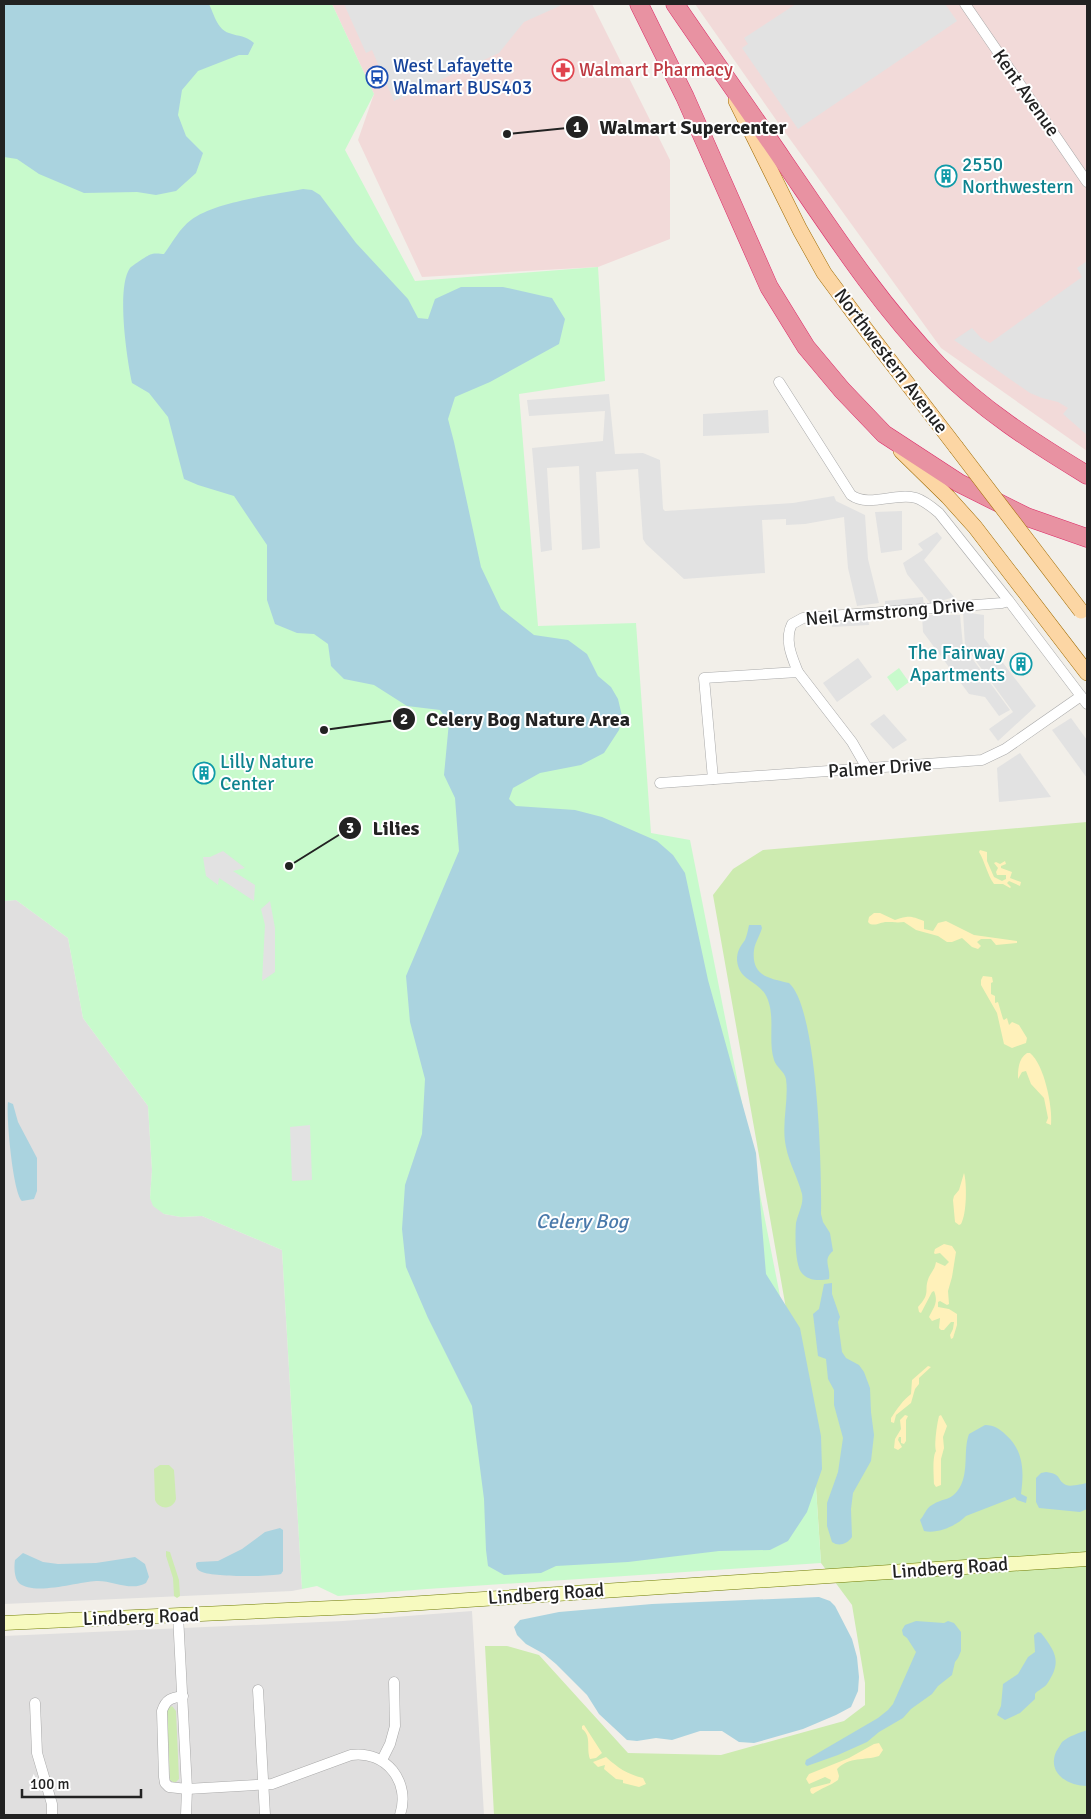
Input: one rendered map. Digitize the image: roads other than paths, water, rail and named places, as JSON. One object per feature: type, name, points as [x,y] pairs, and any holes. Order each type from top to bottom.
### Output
[{"type":"highway","points":[[639,4],[685,97],[769,287],[806,347],[842,390],[884,434],[959,483],[1027,517],[1087,538]]},
{"type":"highway","points":[[675,4],[748,108],[854,266],[892,313],[939,366],[977,399],[1031,441],[1087,475]]},
{"type":"main road","name":"Northwestern Avenue","points":[[728,81],[737,106],[824,273],[1084,616]]},
{"type":"main road","points":[[884,434],[975,527],[1087,673]]},
{"type":"main road","name":"Lindberg Road","points":[[4,1623],[460,1600],[1087,1560]]},
{"type":"street","name":"Kent Avenue","points":[[965,4],[1087,182]]},
{"type":"street","name":"Neil Armstrong Drive","points":[[779,382],[851,495],[868,500],[907,496],[930,505],[955,532],[1084,700]]},
{"type":"street","name":"Neil Armstrong Drive","points":[[867,768],[852,742],[798,672],[788,637],[792,624],[803,618],[1009,601]]},
{"type":"street","points":[[713,779],[704,678],[798,672]]},
{"type":"street","name":"Palmer Drive","points":[[660,782],[982,760],[1005,750],[1084,700]]},
{"type":"street","points":[[178,1615],[187,1789],[186,1815]]},
{"type":"street","points":[[382,1760],[390,1744],[395,1726],[394,1682]]},
{"type":"street","points":[[258,1690],[265,1815]]},
{"type":"street","points":[[183,1696],[170,1698],[164,1703],[162,1711],[164,1777],[165,1783],[169,1787],[187,1789],[272,1784],[351,1755],[361,1754],[382,1760],[398,1779],[403,1799],[400,1815]]},
{"type":"street","points":[[35,1703],[37,1753],[52,1804],[52,1815]]},
{"type":"water","points":[[4,4],[209,4],[216,21],[225,31],[242,36],[254,43],[248,55],[239,55],[198,71],[182,90],[178,115],[186,136],[203,153],[196,173],[176,191],[156,195],[137,192],[84,193],[39,174],[17,159],[4,157]]},
{"type":"water","name":"Celery Bog","points":[[303,189],[312,190],[320,195],[356,243],[408,299],[418,318],[428,319],[435,299],[461,287],[503,287],[552,298],[565,319],[559,344],[490,382],[455,397],[448,419],[481,567],[501,609],[534,635],[568,640],[587,654],[598,676],[611,687],[618,699],[622,716],[619,730],[604,753],[581,765],[540,773],[513,788],[509,799],[516,806],[575,810],[602,817],[657,841],[673,855],[685,873],[708,980],[756,1153],[766,1274],[800,1328],[821,1436],[822,1469],[807,1512],[788,1541],[770,1550],[719,1551],[628,1562],[556,1566],[541,1573],[504,1575],[488,1566],[484,1499],[472,1406],[428,1318],[406,1267],[402,1229],[405,1185],[422,1134],[425,1079],[410,1022],[406,976],[459,851],[455,798],[444,775],[449,722],[440,710],[407,706],[374,685],[344,679],[331,666],[328,644],[314,634],[297,633],[275,624],[267,600],[267,545],[234,496],[184,479],[168,417],[149,393],[132,383],[128,358],[123,307],[126,277],[130,268],[150,255],[164,254],[183,227],[191,220],[214,208],[244,200]]},
{"type":"water","points":[[749,925],[761,925],[762,928],[754,950],[756,966],[763,975],[789,983],[799,998],[806,1024],[812,1056],[819,1129],[821,1214],[823,1222],[830,1233],[833,1251],[827,1261],[829,1279],[810,1279],[799,1268],[796,1223],[802,1205],[802,1194],[787,1153],[785,1138],[786,1079],[775,1063],[772,1053],[771,1015],[768,1000],[760,988],[742,973],[737,960],[738,952],[745,940]]},
{"type":"water","points":[[8,1102],[13,1104],[18,1122],[37,1158],[37,1191],[34,1199],[22,1201],[16,1184],[9,1137]]},
{"type":"water","points":[[832,1283],[832,1294],[840,1317],[838,1322],[842,1352],[846,1358],[859,1365],[864,1372],[870,1388],[874,1435],[871,1461],[853,1493],[851,1509],[852,1537],[845,1543],[840,1544],[832,1542],[827,1526],[827,1503],[838,1472],[843,1438],[834,1405],[834,1390],[828,1379],[826,1359],[818,1356],[813,1314],[819,1309],[824,1284]]},
{"type":"water","points":[[985,1425],[1001,1431],[1012,1441],[1016,1448],[1022,1470],[1021,1494],[1027,1497],[1026,1503],[1017,1500],[1015,1497],[966,1516],[946,1528],[929,1532],[924,1531],[920,1520],[928,1508],[954,1495],[963,1481],[969,1434]]},
{"type":"water","points":[[1041,1473],[1055,1474],[1068,1486],[1087,1483],[1087,1509],[1080,1512],[1039,1508],[1036,1502],[1036,1478]]},
{"type":"water","points":[[280,1528],[283,1530],[283,1571],[281,1574],[229,1576],[208,1574],[197,1568],[196,1563],[198,1562],[218,1561],[242,1549],[265,1532]]},
{"type":"water","points":[[23,1553],[43,1562],[58,1564],[96,1563],[135,1557],[145,1564],[149,1577],[146,1583],[134,1586],[96,1581],[45,1588],[26,1587],[17,1581],[14,1565],[15,1560]]},
{"type":"water","points":[[819,1597],[830,1601],[835,1606],[852,1639],[857,1657],[859,1677],[858,1691],[851,1707],[803,1729],[754,1743],[739,1742],[722,1731],[700,1731],[672,1740],[656,1738],[637,1741],[627,1740],[599,1714],[587,1695],[556,1664],[544,1654],[526,1644],[517,1635],[514,1627],[520,1620],[559,1612],[652,1604]]},
{"type":"water","points":[[916,1621],[944,1623],[948,1621],[954,1623],[961,1632],[961,1651],[955,1662],[952,1675],[903,1718],[879,1732],[867,1742],[807,1766],[805,1764],[806,1760],[878,1718],[893,1704],[916,1652],[903,1635],[902,1630],[905,1625]]},
{"type":"water","points":[[1038,1632],[1041,1633],[1050,1646],[1055,1657],[1056,1663],[1052,1676],[1047,1684],[1035,1694],[1035,1699],[1020,1713],[1005,1720],[997,1715],[1001,1706],[1003,1684],[1018,1674],[1028,1657],[1035,1652],[1034,1635]]},
{"type":"water","points":[[1087,1730],[1087,1786],[1073,1784],[1061,1777],[1054,1766],[1054,1759],[1062,1742],[1071,1736]]},
{"type":"place","name":"Walmart Pharmacy","points":[[563,70]]},
{"type":"place","name":"West Lafayette Walmart BUS403","points":[[377,77]]},
{"type":"place","name":"Walmart Supercenter","points":[[507,134]]},
{"type":"place","name":"2550 Northwestern","points":[[946,176]]},
{"type":"place","name":"The Fairway Apartments","points":[[1021,664]]},
{"type":"place","name":"Celery Bog Nature Area","points":[[324,730]]},
{"type":"place","name":"Lilly Nature Center","points":[[204,773]]},
{"type":"place","name":"Lilies","points":[[289,866]]}]
